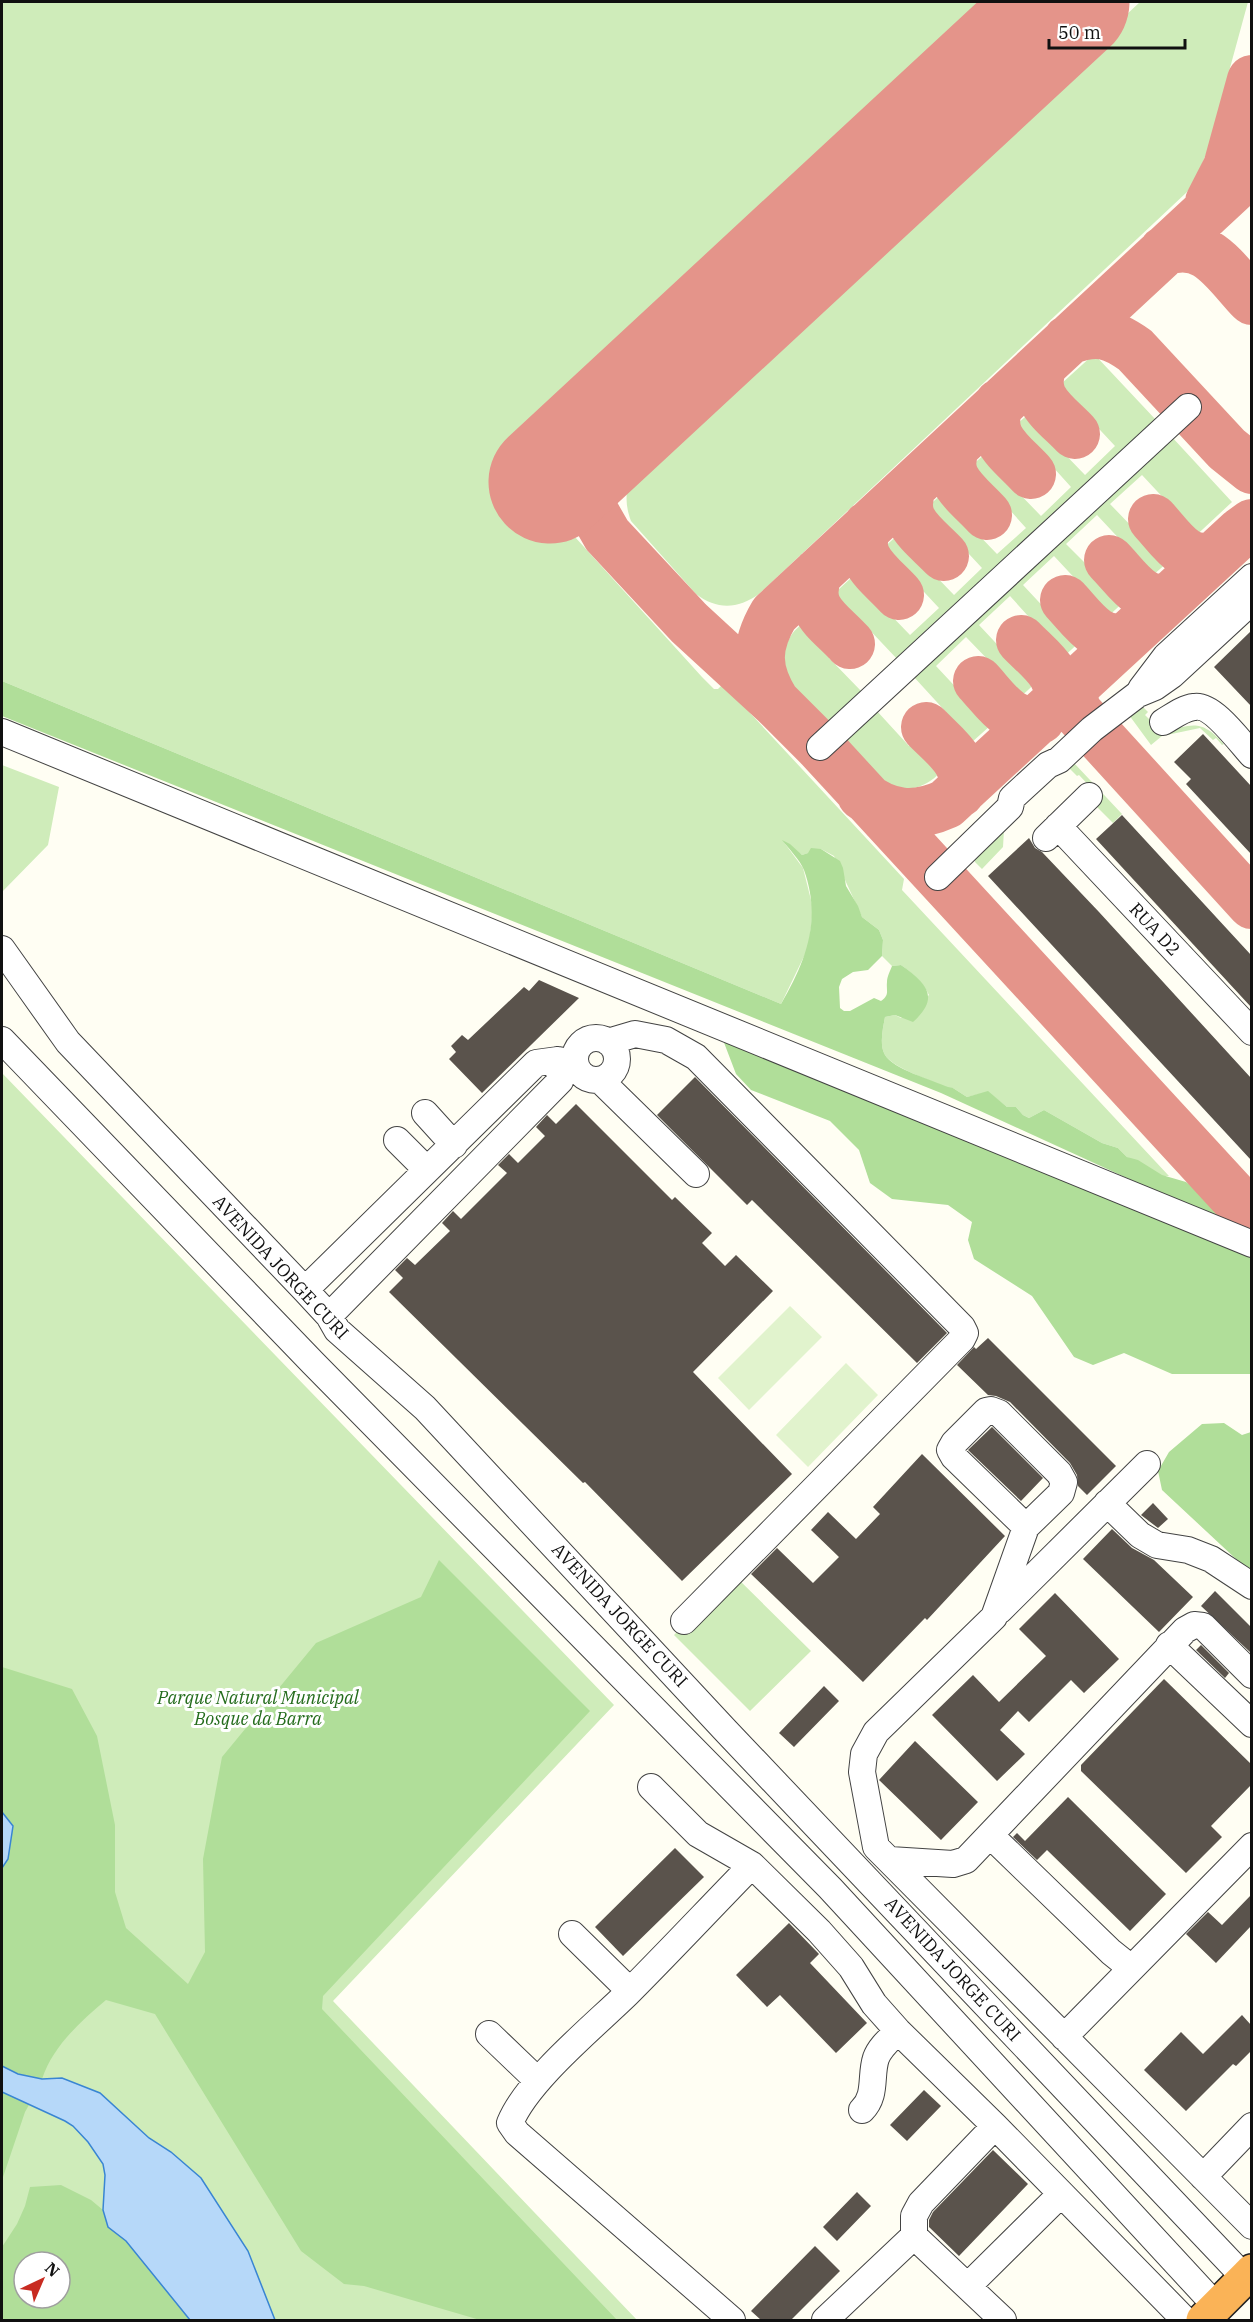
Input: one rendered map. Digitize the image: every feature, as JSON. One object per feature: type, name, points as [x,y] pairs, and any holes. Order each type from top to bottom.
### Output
[{"type":"highway","points":[[1210,2313],[1248,2274]]},
{"type":"street","points":[[820,747],[1188,407]]},
{"type":"street","points":[[1138,694],[1147,678],[1166,656],[1251,577]]},
{"type":"street","points":[[938,877],[1010,807],[1012,798],[1048,765],[1059,760],[1092,729],[1138,694],[1155,687],[1172,675],[1251,601]]},
{"type":"street","points":[[1163,722],[1194,706],[1203,707],[1212,713],[1251,755]]},
{"type":"street","points":[[2,732],[1251,1244]]},
{"type":"street","name":"RUA D2","points":[[1089,796],[1052,832],[1251,1032]]},
{"type":"street","name":"AVENIDA JORGE CURI","points":[[2,949],[68,1042],[305,1290],[333,1323],[425,1408],[1009,2030],[1248,2274]]},
{"type":"street","points":[[608,1042],[635,1034],[666,1040],[696,1057],[953,1318],[965,1333],[954,1348],[684,1621]]},
{"type":"street","points":[[305,1290],[536,1063],[566,1061],[575,1055],[582,1043],[595,1038],[608,1042],[613,1047],[617,1060],[612,1073],[593,1081],[581,1075],[566,1061]]},
{"type":"street","name":"AVENIDA JORGE CURI","points":[[2,1040],[313,1363],[830,1888],[984,2053],[1210,2313]]},
{"type":"street","points":[[313,1363],[333,1323],[560,1082],[566,1061]]},
{"type":"street","points":[[600,1080],[696,1174]]},
{"type":"street","points":[[425,1113],[454,1145]]},
{"type":"street","points":[[397,1140],[427,1170]]},
{"type":"street","points":[[994,1617],[1026,1527],[1061,1493],[1064,1482],[1059,1473],[999,1413],[986,1411],[954,1443],[951,1450],[954,1457],[1026,1527]]},
{"type":"street","points":[[1147,1464],[876,1732],[864,1754],[862,1772],[883,1854],[1251,2226]]},
{"type":"street","points":[[1107,1503],[1140,1535],[1157,1545],[1188,1550],[1211,1559],[1251,1586]]},
{"type":"street","points":[[830,1888],[856,1866],[883,1854],[953,1864],[966,1860],[1168,1645],[1194,1625],[1203,1626],[1251,1675]]},
{"type":"street","points":[[1168,1645],[1251,1724]]},
{"type":"street","points":[[651,1787],[698,1834],[752,1865],[833,1946],[851,1967],[874,2004],[898,2031],[995,2126],[1185,2320]]},
{"type":"street","points":[[990,1835],[1111,1952],[1131,1968]]},
{"type":"street","points":[[1064,2037],[1251,1846]]},
{"type":"street","points":[[732,2320],[517,2133],[510,2123],[513,2114],[538,2080],[630,1991],[752,1865]]},
{"type":"street","points":[[572,1934],[630,1991]]},
{"type":"street","points":[[984,2053],[1032,2006]]},
{"type":"street","points":[[862,2110],[872,2094],[876,2059],[881,2049],[898,2031]]},
{"type":"street","points":[[489,2034],[538,2080]]},
{"type":"street","points":[[825,2320],[914,2236],[914,2216],[921,2203],[995,2126]]},
{"type":"street","points":[[1203,2176],[1251,2126]]},
{"type":"street","points":[[968,2286],[1061,2194]]},
{"type":"street","points":[[914,2236],[1003,2320]]},
{"type":"green space","points":[[2,2],[996,2],[523,440],[514,457],[571,519],[565,526],[702,677],[714,689],[725,686],[904,879],[902,890],[1169,1176],[1162,1176],[1127,1157],[1118,1148],[1102,1143],[1044,1110],[1029,1118],[1016,1107],[1007,1107],[988,1092],[967,1097],[953,1088],[914,1074],[889,1060],[882,1046],[885,1017],[895,1015],[901,1018],[929,995],[920,982],[901,965],[892,966],[882,956],[883,940],[879,930],[862,917],[834,856],[821,849],[802,855],[783,841],[803,868],[813,908],[809,946],[781,1004],[2,681]]},
{"type":"green space","points":[[1140,2],[1248,2],[1207,152],[1187,192],[759,594],[743,603],[728,606],[712,603],[696,594],[631,521],[627,507],[627,495],[636,470]]},
{"type":"green space","points":[[1094,354],[1156,420],[1156,424],[833,723],[831,721],[828,723],[802,697],[788,676],[784,665],[784,653],[792,634],[810,617],[839,648],[829,658],[863,693],[898,660],[864,624],[855,632],[826,601],[863,567],[890,598],[883,607],[910,635],[939,608],[911,578],[902,586],[875,556],[906,527],[934,558],[926,566],[954,595],[982,568],[955,539],[947,546],[918,516],[950,486],[978,517],[969,525],[997,554],[1026,528],[999,498],[991,505],[962,474],[994,446],[1021,476],[1011,485],[1041,516],[1071,487],[1043,456],[1033,464],[1005,434],[1038,406],[1065,436],[1056,445],[1085,475],[1115,446],[1087,416],[1077,424],[1050,394]]},
{"type":"green space","points":[[1171,436],[1232,502],[1188,543],[1161,514],[1170,505],[1142,475],[1110,504],[1139,534],[1148,526],[1176,555],[1144,583],[1117,555],[1126,546],[1097,515],[1066,544],[1096,574],[1104,567],[1131,595],[1100,624],[1073,595],[1082,586],[1054,556],[1023,585],[1051,615],[1061,607],[1087,635],[1056,664],[1030,636],[1038,627],[1010,596],[979,625],[1008,656],[1017,648],[1044,675],[1012,705],[986,676],[995,667],[966,637],[936,666],[964,696],[973,688],[1000,717],[962,751],[936,722],[946,712],[913,676],[876,710],[909,746],[920,737],[947,766],[928,782],[913,788],[901,788],[890,784],[869,769],[844,741],[846,737]]},
{"type":"green space","points":[[2,681],[781,1004],[804,956],[809,940],[812,906],[804,870],[782,840],[802,855],[808,853],[811,848],[821,849],[840,861],[846,886],[862,917],[879,930],[883,940],[882,956],[868,970],[853,972],[842,979],[839,987],[840,1008],[850,1011],[874,998],[881,1001],[884,999],[887,995],[888,978],[892,966],[901,965],[923,984],[927,991],[926,1005],[913,1022],[895,1015],[885,1017],[882,1046],[889,1060],[914,1074],[953,1088],[967,1097],[988,1091],[1007,1107],[1016,1107],[1029,1118],[1044,1110],[1102,1143],[1118,1148],[1127,1157],[1138,1160],[1162,1175],[1186,1182],[1206,1197],[1211,1205],[1224,1208],[1242,1219],[1243,1228],[1140,1184],[941,1093],[2,716]]},
{"type":"green space","points":[[1140,704],[1148,712],[1145,715],[1161,731],[1189,726],[1202,727],[1224,744],[1222,745],[1216,738],[1213,740],[1200,728],[1162,736],[1151,745],[1129,715]]},
{"type":"green space","points":[[1074,763],[1122,814],[1113,823],[1092,802],[1096,793],[1069,768]]},
{"type":"green space","points":[[2,765],[59,787],[48,845],[2,892]]},
{"type":"green space","points":[[1004,830],[1003,847],[982,869],[975,862],[975,858]]},
{"type":"green space","points":[[723,1040],[1251,1250],[1251,1374],[1172,1374],[1124,1353],[1093,1365],[1074,1357],[1032,1296],[974,1259],[968,1240],[972,1222],[948,1205],[892,1199],[870,1183],[859,1150],[830,1121],[751,1090],[736,1074]]},
{"type":"green space","name":"Parque Natural Municipal Bosque da Barra","points":[[2,1073],[614,1705],[333,2001],[637,2320],[2,2320]]},
{"type":"green space","points":[[790,1306],[822,1337],[749,1410],[718,1378]]},
{"type":"green space","points":[[846,1363],[878,1395],[808,1467],[776,1435]]},
{"type":"green space","points":[[1224,1423],[1242,1435],[1251,1432],[1251,1573],[1162,1490],[1158,1471],[1169,1452],[1202,1424]]},
{"type":"green space","points":[[439,1560],[590,1711],[323,1996],[322,2009],[617,2320],[480,2320],[364,2286],[344,2284],[301,2251],[155,2014],[106,2000],[60,2045],[42,2079],[18,2074],[2,2066],[2,1868],[8,1859],[13,1826],[2,1812],[2,1667],[72,1689],[97,1736],[115,1825],[115,1892],[126,1928],[188,1984],[205,1952],[203,1859],[222,1757],[316,1643],[421,1597]]},
{"type":"green space","points":[[734,1575],[811,1651],[750,1711],[674,1635]]},
{"type":"green space","points":[[2,2092],[30,2103],[2,2180]]},
{"type":"green space","points":[[61,2185],[91,2200],[103,2210],[108,2227],[126,2241],[190,2320],[2,2320],[2,2247],[17,2224],[30,2187]]},
{"type":"water","points":[[2,1812],[13,1826],[8,1859],[2,1868]]},
{"type":"water","points":[[2,2066],[18,2074],[42,2079],[62,2078],[100,2093],[149,2138],[171,2152],[201,2178],[248,2251],[275,2320],[190,2320],[126,2241],[108,2227],[103,2210],[105,2175],[103,2164],[88,2142],[65,2121],[2,2092]]},
{"type":"building","points":[[1251,631],[1251,706],[1214,667]]},
{"type":"building","points":[[1203,734],[1251,786],[1251,854],[1186,784],[1191,779],[1174,762]]},
{"type":"building","points":[[1122,815],[1251,955],[1251,1007],[1096,839]]},
{"type":"building","points":[[1029,838],[1035,848],[1042,852],[1099,912],[1251,1078],[1251,1160],[988,876]]},
{"type":"building","points":[[539,980],[579,998],[482,1093],[449,1059],[456,1052],[451,1046],[462,1035],[468,1040],[524,987],[529,991]]},
{"type":"building","points":[[695,1077],[947,1333],[917,1363],[752,1200],[747,1205],[657,1115]]},
{"type":"building","points":[[576,1104],[672,1200],[675,1197],[712,1233],[702,1243],[725,1266],[736,1255],[773,1291],[693,1372],[792,1474],[682,1581],[585,1482],[583,1483],[389,1292],[403,1278],[395,1270],[407,1258],[415,1265],[450,1231],[442,1223],[453,1211],[461,1219],[507,1173],[498,1165],[509,1154],[518,1163],[545,1136],[536,1127],[547,1115],[556,1124]]},
{"type":"building","points":[[988,1338],[1116,1466],[1087,1495],[1078,1486],[1077,1475],[1070,1463],[1010,1402],[988,1395],[957,1365],[974,1347],[976,1349]]},
{"type":"building","points":[[992,1427],[1043,1478],[1021,1501],[968,1450]]},
{"type":"building","points":[[922,1454],[1005,1536],[927,1620],[925,1618],[863,1682],[751,1574],[777,1548],[813,1583],[839,1557],[811,1530],[828,1512],[856,1539],[880,1514],[873,1507]]},
{"type":"building","points":[[1153,1503],[1168,1519],[1158,1528],[1141,1515]]},
{"type":"building","points":[[1112,1529],[1132,1548],[1154,1560],[1193,1597],[1159,1632],[1083,1559]]},
{"type":"building","points":[[1215,1591],[1251,1627],[1250,1652],[1201,1606]]},
{"type":"building","points":[[1055,1593],[1119,1659],[1084,1693],[1071,1680],[1029,1722],[1018,1711],[1000,1730],[1025,1754],[997,1781],[932,1715],[973,1675],[999,1702],[1046,1656],[1019,1629]]},
{"type":"building","points":[[1201,1645],[1229,1673],[1225,1678],[1196,1650]]},
{"type":"building","points":[[1164,1679],[1251,1764],[1251,1785],[1211,1826],[1222,1837],[1186,1873],[1081,1771],[1081,1765]]},
{"type":"building","points":[[824,1686],[839,1701],[794,1747],[779,1733]]},
{"type":"building","points":[[915,1741],[978,1802],[941,1840],[879,1780]]},
{"type":"building","points":[[1068,1797],[1166,1894],[1130,1931],[1047,1850],[1037,1860],[1013,1837],[1017,1833],[1025,1841]]},
{"type":"building","points":[[675,1848],[704,1877],[623,1956],[595,1927]]},
{"type":"building","points":[[1251,1895],[1251,1926],[1216,1963],[1186,1934],[1208,1912],[1222,1925]]},
{"type":"building","points":[[789,1923],[819,1954],[810,1963],[867,2023],[836,2053],[780,1995],[767,2007],[736,1975]]},
{"type":"building","points":[[1242,2015],[1251,2025],[1251,2051],[1236,2066],[1233,2064],[1186,2111],[1144,2070],[1181,2032],[1203,2054]]},
{"type":"building","points":[[924,2090],[941,2106],[907,2141],[890,2125]]},
{"type":"building","points":[[993,2150],[1028,2184],[959,2256],[929,2227],[929,2220],[933,2212]]},
{"type":"building","points":[[857,2192],[871,2206],[837,2241],[823,2227]]},
{"type":"building","points":[[815,2246],[840,2271],[791,2320],[761,2320],[751,2311]]},
{"type":"taxiway","points":[[1210,202],[1228,167],[1252,80]]},
{"type":"taxiway","points":[[775,702],[764,679],[760,658],[763,637],[774,614],[1252,170]]},
{"type":"taxiway","points":[[1164,251],[1179,247],[1203,252],[1224,268],[1252,300]]},
{"type":"taxiway","points":[[1068,340],[1103,334],[1135,350],[1227,449],[1252,469]]},
{"type":"taxiway","points":[[1043,364],[1039,376],[1041,395],[1052,411],[1075,434]]},
{"type":"taxiway","points":[[999,404],[995,426],[998,435],[1008,451],[1031,474]]},
{"type":"taxiway","points":[[597,438],[587,467],[586,483],[591,507],[607,535],[689,623],[820,747],[1250,1214]]},
{"type":"taxiway","points":[[956,445],[951,466],[954,475],[964,492],[987,515]]},
{"type":"taxiway","points":[[912,486],[908,498],[910,517],[914,525],[944,556]]},
{"type":"taxiway","points":[[1153,519],[1172,541],[1187,553],[1195,557],[1214,556]]},
{"type":"taxiway","points":[[862,795],[882,807],[902,813],[924,811],[946,804],[1252,524]]},
{"type":"taxiway","points":[[868,526],[863,546],[865,555],[876,572],[899,595]]},
{"type":"taxiway","points":[[1109,560],[1143,594],[1151,598],[1170,597]]},
{"type":"taxiway","points":[[818,573],[814,585],[816,605],[826,620],[850,644]]},
{"type":"taxiway","points":[[1065,600],[1092,629],[1100,634],[1108,638],[1127,637]]},
{"type":"taxiway","points":[[1021,640],[1043,661],[1054,676],[1058,694],[1056,704]]},
{"type":"taxiway","points":[[978,681],[1013,716],[1030,721],[1040,719]]},
{"type":"taxiway","points":[[1079,682],[1074,697],[1078,713],[1252,904]]},
{"type":"taxiway","points":[[926,727],[948,748],[959,764],[963,773],[960,792]]},
{"type":"runway","points":[[550,482],[1068,2]]}]
